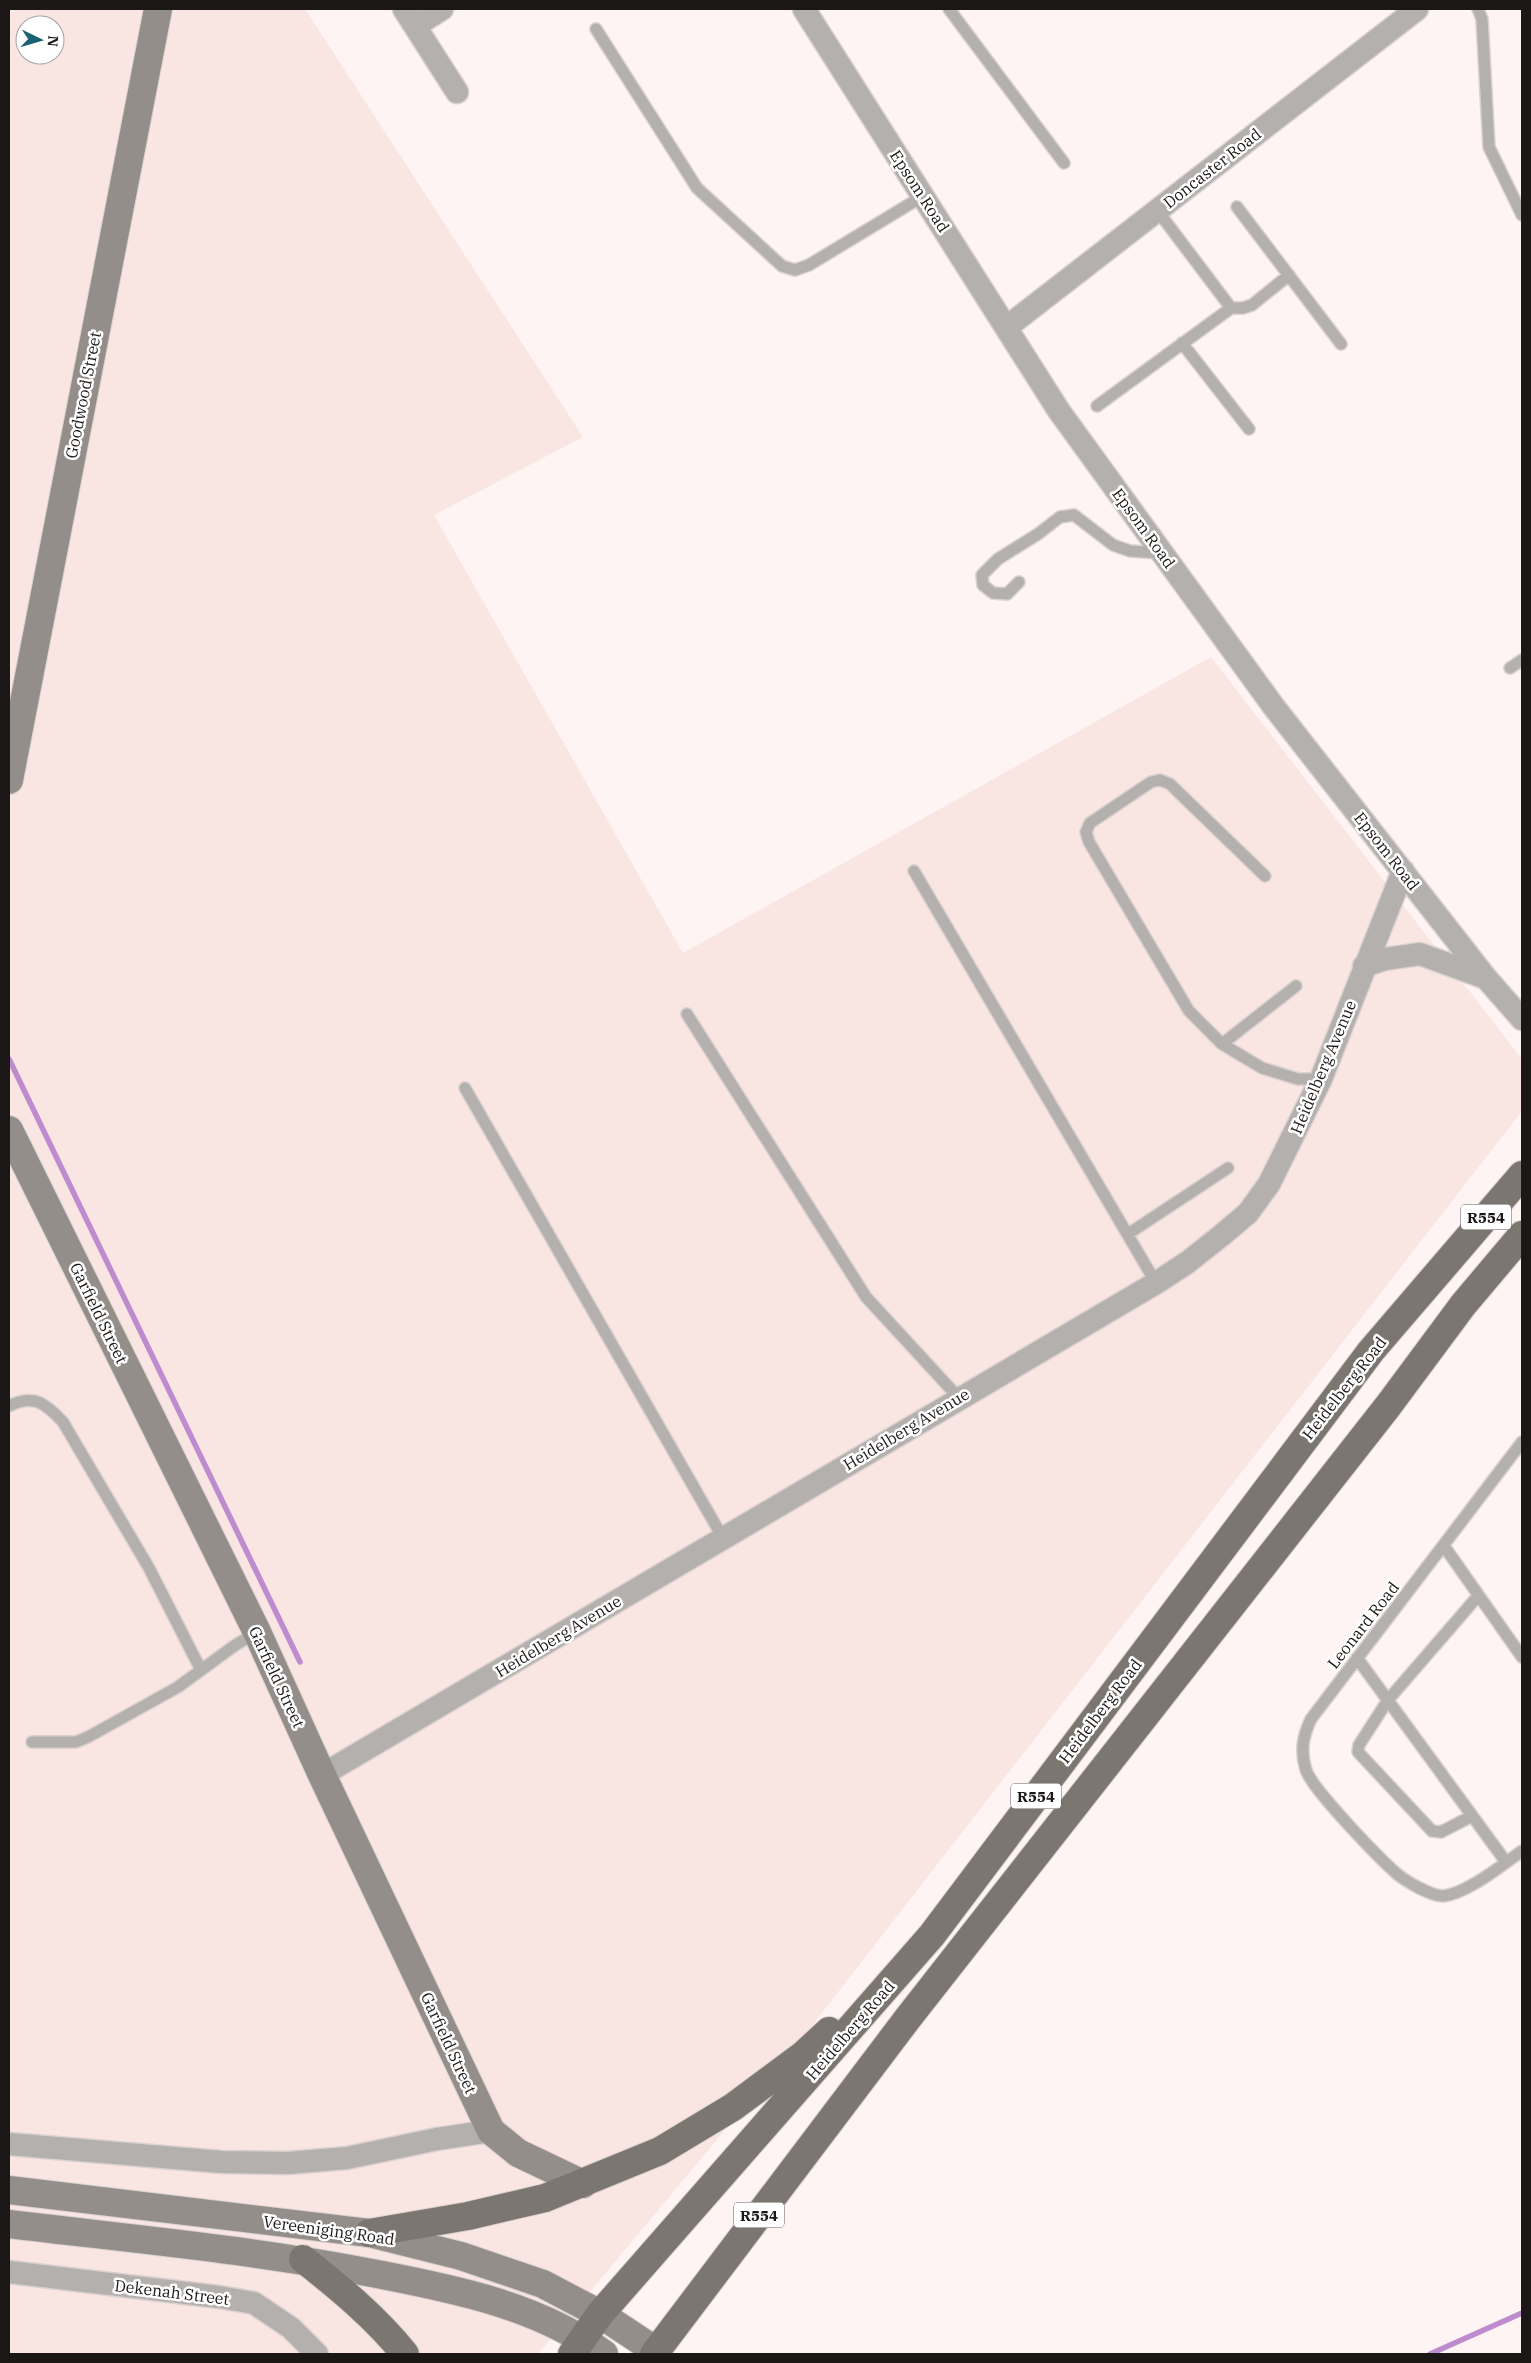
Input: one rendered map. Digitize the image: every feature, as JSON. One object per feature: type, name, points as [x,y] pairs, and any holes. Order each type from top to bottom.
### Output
[{"type":"main road","name":"Heidelberg Road","points":[[577,2346],[600,2314],[932,1935],[1371,1351],[1522,1175]]},
{"type":"main road","name":"R554","points":[[655,2353],[908,2018],[1382,1414],[1463,1305],[1522,1234]]},
{"type":"main road","points":[[369,2233],[468,2216],[545,2198],[660,2151],[733,2107],[803,2055],[932,1935]]},
{"type":"main road","points":[[303,2259],[373,2318],[405,2354]]},
{"type":"street","name":"Goodwood Street","points":[[9,780],[158,9]]},
{"type":"street","points":[[442,9],[410,17],[457,92]]},
{"type":"street","name":"Epsom Road","points":[[804,9],[1059,411],[1274,707],[1486,978],[1522,1019]]},
{"type":"street","name":"Doncaster Road","points":[[1007,327],[1417,9]]},
{"type":"street","name":"Heidelberg Avenue","points":[[322,1776],[1156,1283],[1188,1262],[1248,1213],[1269,1184],[1321,1079],[1403,871]]},
{"type":"street","points":[[1364,966],[1385,959],[1420,954],[1486,978]]},
{"type":"street","name":"Garfield Street","points":[[9,1130],[258,1632],[322,1776],[491,2131],[518,2153],[583,2184]]},
{"type":"street","points":[[9,2144],[222,2162],[288,2162],[347,2158],[437,2139],[491,2131]]},
{"type":"street","name":"Vereeniging Road","points":[[9,2190],[369,2233],[461,2256],[543,2284],[600,2314],[655,2353]]},
{"type":"street","name":"Vereeniging Road","points":[[9,2224],[303,2259],[450,2288],[524,2312],[577,2346],[604,2354]]},
{"type":"street","name":"Dekenah Street","points":[[9,2272],[254,2303],[291,2328],[317,2354]]},
{"type":"lane","points":[[949,9],[1064,163]]},
{"type":"lane","points":[[1478,9],[1482,20],[1489,146],[1522,215]]},
{"type":"lane","points":[[596,29],[697,188],[782,266],[795,270],[809,265],[923,196]]},
{"type":"lane","points":[[1237,206],[1341,344]]},
{"type":"lane","points":[[1157,210],[1231,308]]},
{"type":"lane","points":[[1097,406],[1231,308],[1243,308],[1252,305],[1289,275]]},
{"type":"lane","points":[[1182,343],[1249,429]]},
{"type":"lane","points":[[1019,582],[1007,594],[992,593],[983,585],[982,575],[998,559],[1038,534],[1060,517],[1074,515],[1113,545],[1130,552],[1162,553]]},
{"type":"lane","points":[[1510,668],[1522,660]]},
{"type":"lane","points":[[1265,876],[1170,784],[1160,780],[1151,782],[1090,823],[1086,832],[1089,842],[1189,1011],[1222,1044],[1262,1068],[1298,1079],[1321,1079]]},
{"type":"lane","points":[[914,871],[1156,1283]]},
{"type":"lane","points":[[1222,1044],[1296,986]]},
{"type":"lane","points":[[687,1014],[866,1297],[959,1398]]},
{"type":"lane","points":[[465,1088],[723,1538]]},
{"type":"lane","points":[[1128,1234],[1228,1168]]},
{"type":"lane","points":[[9,1406],[32,1400],[46,1405],[63,1422],[149,1568],[200,1670]]},
{"type":"lane","name":"Leonard Road","points":[[1522,1442],[1311,1719],[1303,1738],[1302,1754],[1306,1772],[1320,1792],[1396,1873],[1415,1886],[1443,1896],[1470,1886],[1522,1851]]},
{"type":"lane","points":[[1444,1546],[1522,1657]]},
{"type":"lane","points":[[1472,1816],[1441,1832],[1432,1831],[1363,1760],[1358,1752],[1359,1745],[1388,1700],[1478,1596]]},
{"type":"lane","points":[[32,1742],[76,1742],[178,1687],[234,1646],[258,1632]]},
{"type":"lane","points":[[1357,1658],[1506,1862]]},
{"type":"shaded area","points":[[9,9],[305,9],[583,437],[434,515],[683,953],[1211,657],[1522,1059],[1522,1111],[811,2027],[538,2354],[9,2354]]},
{"type":"waterway","points":[[9,1059],[300,1662]]},
{"type":"waterway","points":[[1430,2354],[1522,2313]]}]
